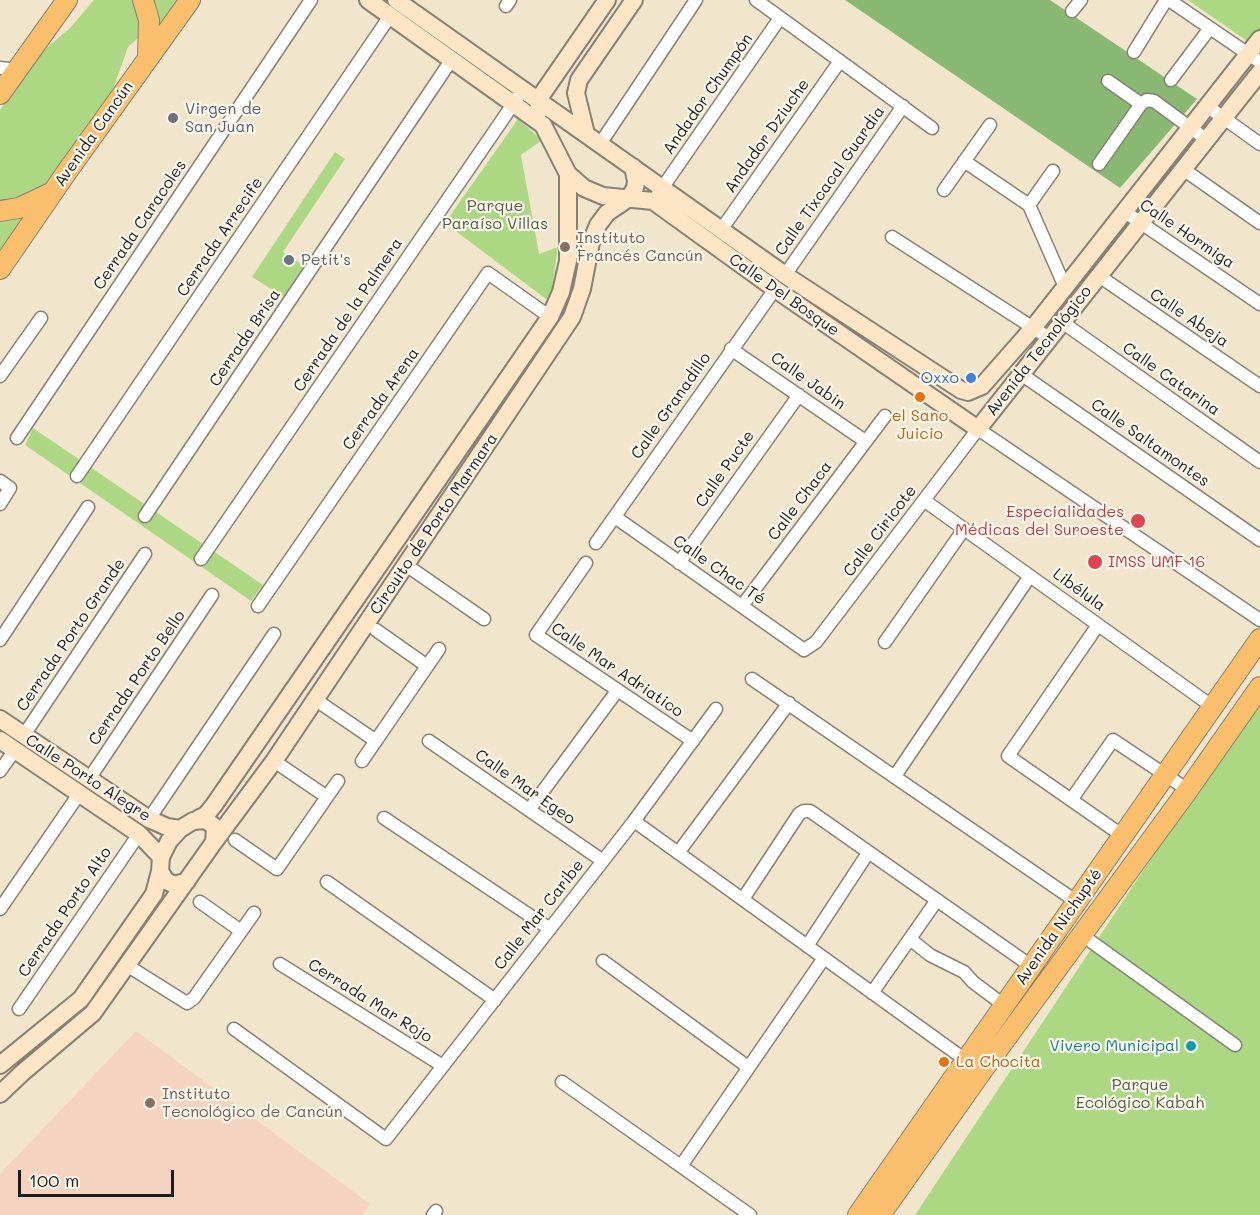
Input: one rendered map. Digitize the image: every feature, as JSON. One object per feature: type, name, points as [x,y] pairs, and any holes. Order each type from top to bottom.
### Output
[{"type":"main road","points":[[0,92],[9,69],[68,0]]},
{"type":"main road","points":[[143,0],[149,20],[148,58]]},
{"type":"main road","name":"Avenida Cancún","points":[[0,269],[52,192],[190,0]]},
{"type":"main road","points":[[0,211],[19,208],[52,192]]},
{"type":"main road","name":"Avenida Nichupté","points":[[880,1215],[974,1066],[1005,1006],[1031,966],[1260,639]]},
{"type":"main road","name":"Avenida Nichupté","points":[[858,1215],[974,1066],[1082,935],[1260,687]]},
{"type":"street","name":"Cerrada Caracoles","points":[[17,438],[311,0]]},
{"type":"street","name":"Calle Del Bosque","points":[[368,0],[393,8],[518,96],[543,125],[568,174],[584,188],[603,196],[629,198],[658,195],[721,230],[785,275],[961,390]]},
{"type":"street","points":[[543,125],[538,100],[607,0]]},
{"type":"street","points":[[593,139],[576,93],[579,80],[634,0]]},
{"type":"street","points":[[593,139],[696,0]]},
{"type":"street","points":[[756,0],[932,128]]},
{"type":"street","points":[[1072,11],[1081,0]]},
{"type":"street","points":[[1134,52],[1167,0],[1254,58]]},
{"type":"street","name":"Calle Del Bosque","points":[[393,8],[452,59],[518,96],[538,100],[633,167],[658,195],[775,289],[978,429]]},
{"type":"street","name":"Cerrada Arrecife","points":[[77,476],[393,8]]},
{"type":"street","name":"Andador Chumpón","points":[[658,195],[780,18]]},
{"type":"street","points":[[1171,80],[1210,28]]},
{"type":"street","name":"Avenida Tecnológico","points":[[961,390],[968,392],[982,386],[1033,328],[1207,106],[1254,58],[1260,39]]},
{"type":"street","points":[[574,48],[593,60]]},
{"type":"street","name":"Cerrada Brisa","points":[[145,516],[452,59]]},
{"type":"street","name":"Andador Dziuche","points":[[721,230],[840,61]]},
{"type":"street","name":"Avenida Tecnológico","points":[[961,390],[978,429],[1260,72]]},
{"type":"street","points":[[1108,81],[1141,104]]},
{"type":"street","name":"Cerrada de la Palmera","points":[[201,559],[518,96]]},
{"type":"street","points":[[1099,164],[1141,104],[1147,100],[1154,100],[1207,140]]},
{"type":"street","name":"Calle Tixcacal Guardia","points":[[785,275],[903,106]]},
{"type":"street","points":[[1207,106],[1260,144]]},
{"type":"street","points":[[944,190],[990,125]]},
{"type":"street","points":[[964,160],[1029,205],[1065,287]]},
{"type":"street","points":[[629,198],[636,181],[633,167]]},
{"type":"street","points":[[1183,169],[1260,223]]},
{"type":"street","points":[[1029,205],[1053,171]]},
{"type":"street","name":"Circuito de Porto Marmara","points":[[0,1065],[81,999],[154,894],[160,864],[169,841],[180,829],[206,814],[221,795],[550,317],[561,292],[568,261],[568,174]]},
{"type":"street","name":"Circuito de Porto Marmara","points":[[0,1095],[22,1073],[93,1013],[274,761],[572,317],[582,289],[591,242],[598,225],[607,213],[629,198]]},
{"type":"street","name":"Calle Hormiga","points":[[1125,212],[1260,304]]},
{"type":"street","points":[[569,218],[598,225]]},
{"type":"street","points":[[892,237],[1049,338]]},
{"type":"street","name":"Cerrada Arena","points":[[258,606],[488,273],[550,317]]},
{"type":"street","name":"Calle Abeja","points":[[1099,276],[1260,386]]},
{"type":"street","name":"Calle Granadillo","points":[[596,543],[775,289]]},
{"type":"street","points":[[0,376],[41,318]]},
{"type":"street","name":"Calle Catarina","points":[[1062,322],[1260,462]]},
{"type":"street","name":"Calle Jabin","points":[[732,349],[865,441]]},
{"type":"street","name":"Calle Saltamontes","points":[[1021,374],[1260,540]]},
{"type":"street","name":"Calle Pucte","points":[[679,563],[799,395]]},
{"type":"street","name":"Calle Chaca","points":[[742,606],[885,416]]},
{"type":"street","points":[[978,429],[1260,620]]},
{"type":"street","name":"Calle Ciricote","points":[[804,650],[816,642],[978,429]]},
{"type":"street","points":[[0,481],[10,488],[0,504]]},
{"type":"street","name":"Libélula","points":[[925,501],[1213,707]]},
{"type":"street","points":[[0,640],[88,507]]},
{"type":"street","name":"Calle Chac Té","points":[[615,517],[804,650]]},
{"type":"street","points":[[885,642],[964,529]]},
{"type":"street","name":"Cerrada Porto Grande","points":[[24,735],[146,554]]},
{"type":"street","name":"Calle Mar Adriatico","points":[[586,563],[536,635],[693,741]]},
{"type":"street","points":[[406,565],[484,619]]},
{"type":"street","points":[[895,776],[1030,576]]},
{"type":"street","name":"Cerrada Porto Bello","points":[[89,779],[212,596]]},
{"type":"street","points":[[1098,625],[1008,756],[1123,836]]},
{"type":"street","points":[[376,630],[427,666]]},
{"type":"street","points":[[139,834],[274,634]]},
{"type":"street","points":[[362,761],[438,650]]},
{"type":"street","points":[[752,679],[1077,902]]},
{"type":"street","points":[[529,810],[617,691]]},
{"type":"street","points":[[315,700],[376,741]]},
{"type":"street","points":[[678,852],[789,703]]},
{"type":"street","name":"Calle Mar Caribe","points":[[234,1029],[386,1139],[634,821],[716,709]]},
{"type":"street","name":"Calle Porto Alegre","points":[[0,719],[149,819],[167,827],[180,829]]},
{"type":"street","points":[[0,771],[24,735]]},
{"type":"street","name":"Calle Porto Alegre","points":[[0,740],[139,834],[160,864]]},
{"type":"street","points":[[1071,800],[1113,740],[1188,790]]},
{"type":"street","name":"Calle Mar Egeo","points":[[429,741],[603,861]]},
{"type":"street","points":[[274,761],[327,797]]},
{"type":"street","points":[[0,909],[89,779]]},
{"type":"street","points":[[235,840],[277,870],[338,781]]},
{"type":"street","points":[[743,899],[800,813],[810,811],[1031,966]]},
{"type":"street","points":[[384,818],[550,929]]},
{"type":"street","points":[[198,819],[213,824],[216,830],[214,842]]},
{"type":"street","points":[[634,821],[974,1066]]},
{"type":"street","name":"Cerrada Porto Alto","points":[[19,1009],[139,834]]},
{"type":"street","points":[[807,946],[868,853]]},
{"type":"street","points":[[160,864],[168,883],[175,885],[187,880]]},
{"type":"street","points":[[327,882],[495,1000]]},
{"type":"street","points":[[872,993],[937,900]]},
{"type":"street","points":[[200,902],[241,931]]},
{"type":"street","points":[[128,966],[187,1003],[194,998],[254,913]]},
{"type":"street","points":[[1082,935],[1235,1045]]},
{"type":"street","points":[[910,939],[930,956],[964,972],[973,982],[1005,1006]]},
{"type":"street","points":[[681,1166],[824,958]]},
{"type":"street","points":[[603,961],[748,1067]]},
{"type":"street","name":"Cerrada Mar Rojo","points":[[280,964],[442,1066]]},
{"type":"street","points":[[562,1082],[750,1215]]},
{"type":"shaded area","name":"Instituto Tecnológico de Cancún","points":[[136,1031],[370,1204],[362,1215],[0,1215],[0,1174]]},
{"type":"green space","points":[[94,0],[180,0],[156,34],[157,21],[128,47],[109,100],[0,256],[0,110],[38,55],[70,28]]},
{"type":"green space","points":[[845,0],[1050,0],[1197,99],[1120,188]]},
{"type":"green space","points":[[1188,0],[1260,0],[1260,30],[1250,43]]},
{"type":"green space","name":"Parque Paraíso Villas","points":[[518,119],[542,140],[521,155],[539,254],[558,247],[550,302],[445,223]]},
{"type":"green space","points":[[335,152],[345,159],[283,252],[308,268],[286,298],[252,277]]},
{"type":"green space","points":[[33,428],[263,585],[251,601],[25,445]]},
{"type":"green space","name":"Parque Ecológico Kabah","points":[[1260,694],[1260,1215],[915,1215]]},
{"type":"place","name":"Virgen de San Juan","points":[[173,118]]},
{"type":"place","name":"Instituto Francés Cancún","points":[[565,247]]},
{"type":"place","name":"Petit's","points":[[289,260]]},
{"type":"place","name":"Oxxo","points":[[971,378]]},
{"type":"place","name":"el Sano Juicio","points":[[920,397]]},
{"type":"place","name":"Especialidades Médicas del Suroeste","points":[[1138,521]]},
{"type":"place","name":"IMSS UMF 16","points":[[1095,562]]},
{"type":"place","name":"Vivero Municipal","points":[[1191,1046]]},
{"type":"place","name":"La Chocita","points":[[944,1062]]},
{"type":"place","name":"Instituto Tecnológico de Cancún","points":[[150,1103]]}]
